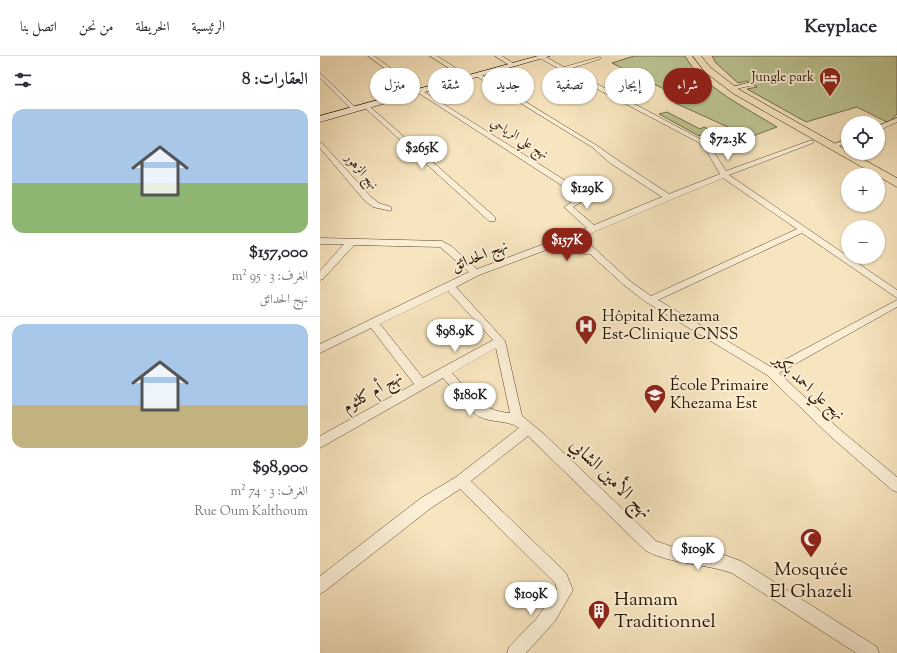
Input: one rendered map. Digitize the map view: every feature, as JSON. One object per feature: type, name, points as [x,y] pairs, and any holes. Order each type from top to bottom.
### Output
[{"type":"main road","points":[[689,56],[700,71],[725,91],[856,168]]},
{"type":"main road","points":[[697,56],[708,70],[731,88],[897,183]]},
{"type":"main road","points":[[885,184],[897,191]]},
{"type":"street","points":[[371,56],[387,68]]},
{"type":"street","points":[[433,56],[452,68]]},
{"type":"street","points":[[498,56],[513,65]]},
{"type":"street","points":[[566,68],[598,58],[593,56]]},
{"type":"street","points":[[474,76],[544,57],[561,68]]},
{"type":"street","points":[[478,75],[594,146],[613,161],[668,197]]},
{"type":"street","points":[[320,76],[354,109]]},
{"type":"street","points":[[731,88],[752,84]]},
{"type":"street","points":[[597,87],[700,141],[715,156],[725,176],[897,295]]},
{"type":"street","name":"نهج علي الرياحي","points":[[420,92],[579,193],[580,200],[568,207],[593,229]]},
{"type":"street","points":[[320,119],[373,104]]},
{"type":"street","points":[[366,106],[492,219]]},
{"type":"street","points":[[885,126],[897,120]]},
{"type":"street","name":"نهج الحدائق","points":[[320,349],[476,273],[576,236],[668,197],[811,142]]},
{"type":"street","points":[[832,146],[841,143]]},
{"type":"street","name":"نهج الزهور","points":[[320,144],[368,199],[376,205],[388,209]]},
{"type":"street","points":[[650,300],[803,229]]},
{"type":"street","name":"نهج علي احمد بكير","points":[[576,236],[590,251],[627,283],[650,300],[771,372],[834,432],[897,486]]},
{"type":"street","points":[[320,241],[442,244],[476,273]]},
{"type":"street","points":[[320,277],[352,241]]},
{"type":"street","points":[[555,244],[562,250],[590,251]]},
{"type":"street","points":[[444,372],[481,411],[488,415],[500,418],[517,419],[500,341],[448,286]]},
{"type":"street","points":[[771,372],[897,303]]},
{"type":"street","points":[[374,323],[421,384]]},
{"type":"street","name":"نهج أم كلثوم","points":[[320,442],[500,341]]},
{"type":"street","name":"نهج الأمين الشابي","points":[[517,419],[540,438],[651,546],[669,554],[702,558],[732,565],[815,615],[871,653]]},
{"type":"street","points":[[320,586],[421,507],[461,481],[528,429]]},
{"type":"street","points":[[461,481],[561,578],[565,590],[549,617],[515,653]]},
{"type":"green space","points":[[634,56],[685,56],[694,68],[663,68],[663,88],[655,84],[655,68],[622,68],[612,63]]},
{"type":"green space","name":"Jungle park","points":[[712,56],[897,56],[897,114],[889,123],[885,121],[885,116],[875,116],[857,107],[806,122],[747,89],[757,87],[747,81],[738,83],[716,63]]},
{"type":"green space","points":[[712,86],[740,105],[777,127],[750,137],[677,104],[712,104]]},
{"type":"green space","points":[[667,112],[700,129],[704,127],[712,131],[699,136],[659,114]]},
{"type":"place","name":"Jungle park","points":[[830,98]]},
{"type":"place","name":"Hôpital Khezama Est-Clinique CNSS","points":[[586,346]]},
{"type":"place","name":"École Primaire Khezama Est","points":[[655,414]]},
{"type":"place","name":"Mosquée El Ghazeli","points":[[811,558]]},
{"type":"place","name":"Hamam Traditionnel","points":[[599,630]]}]
